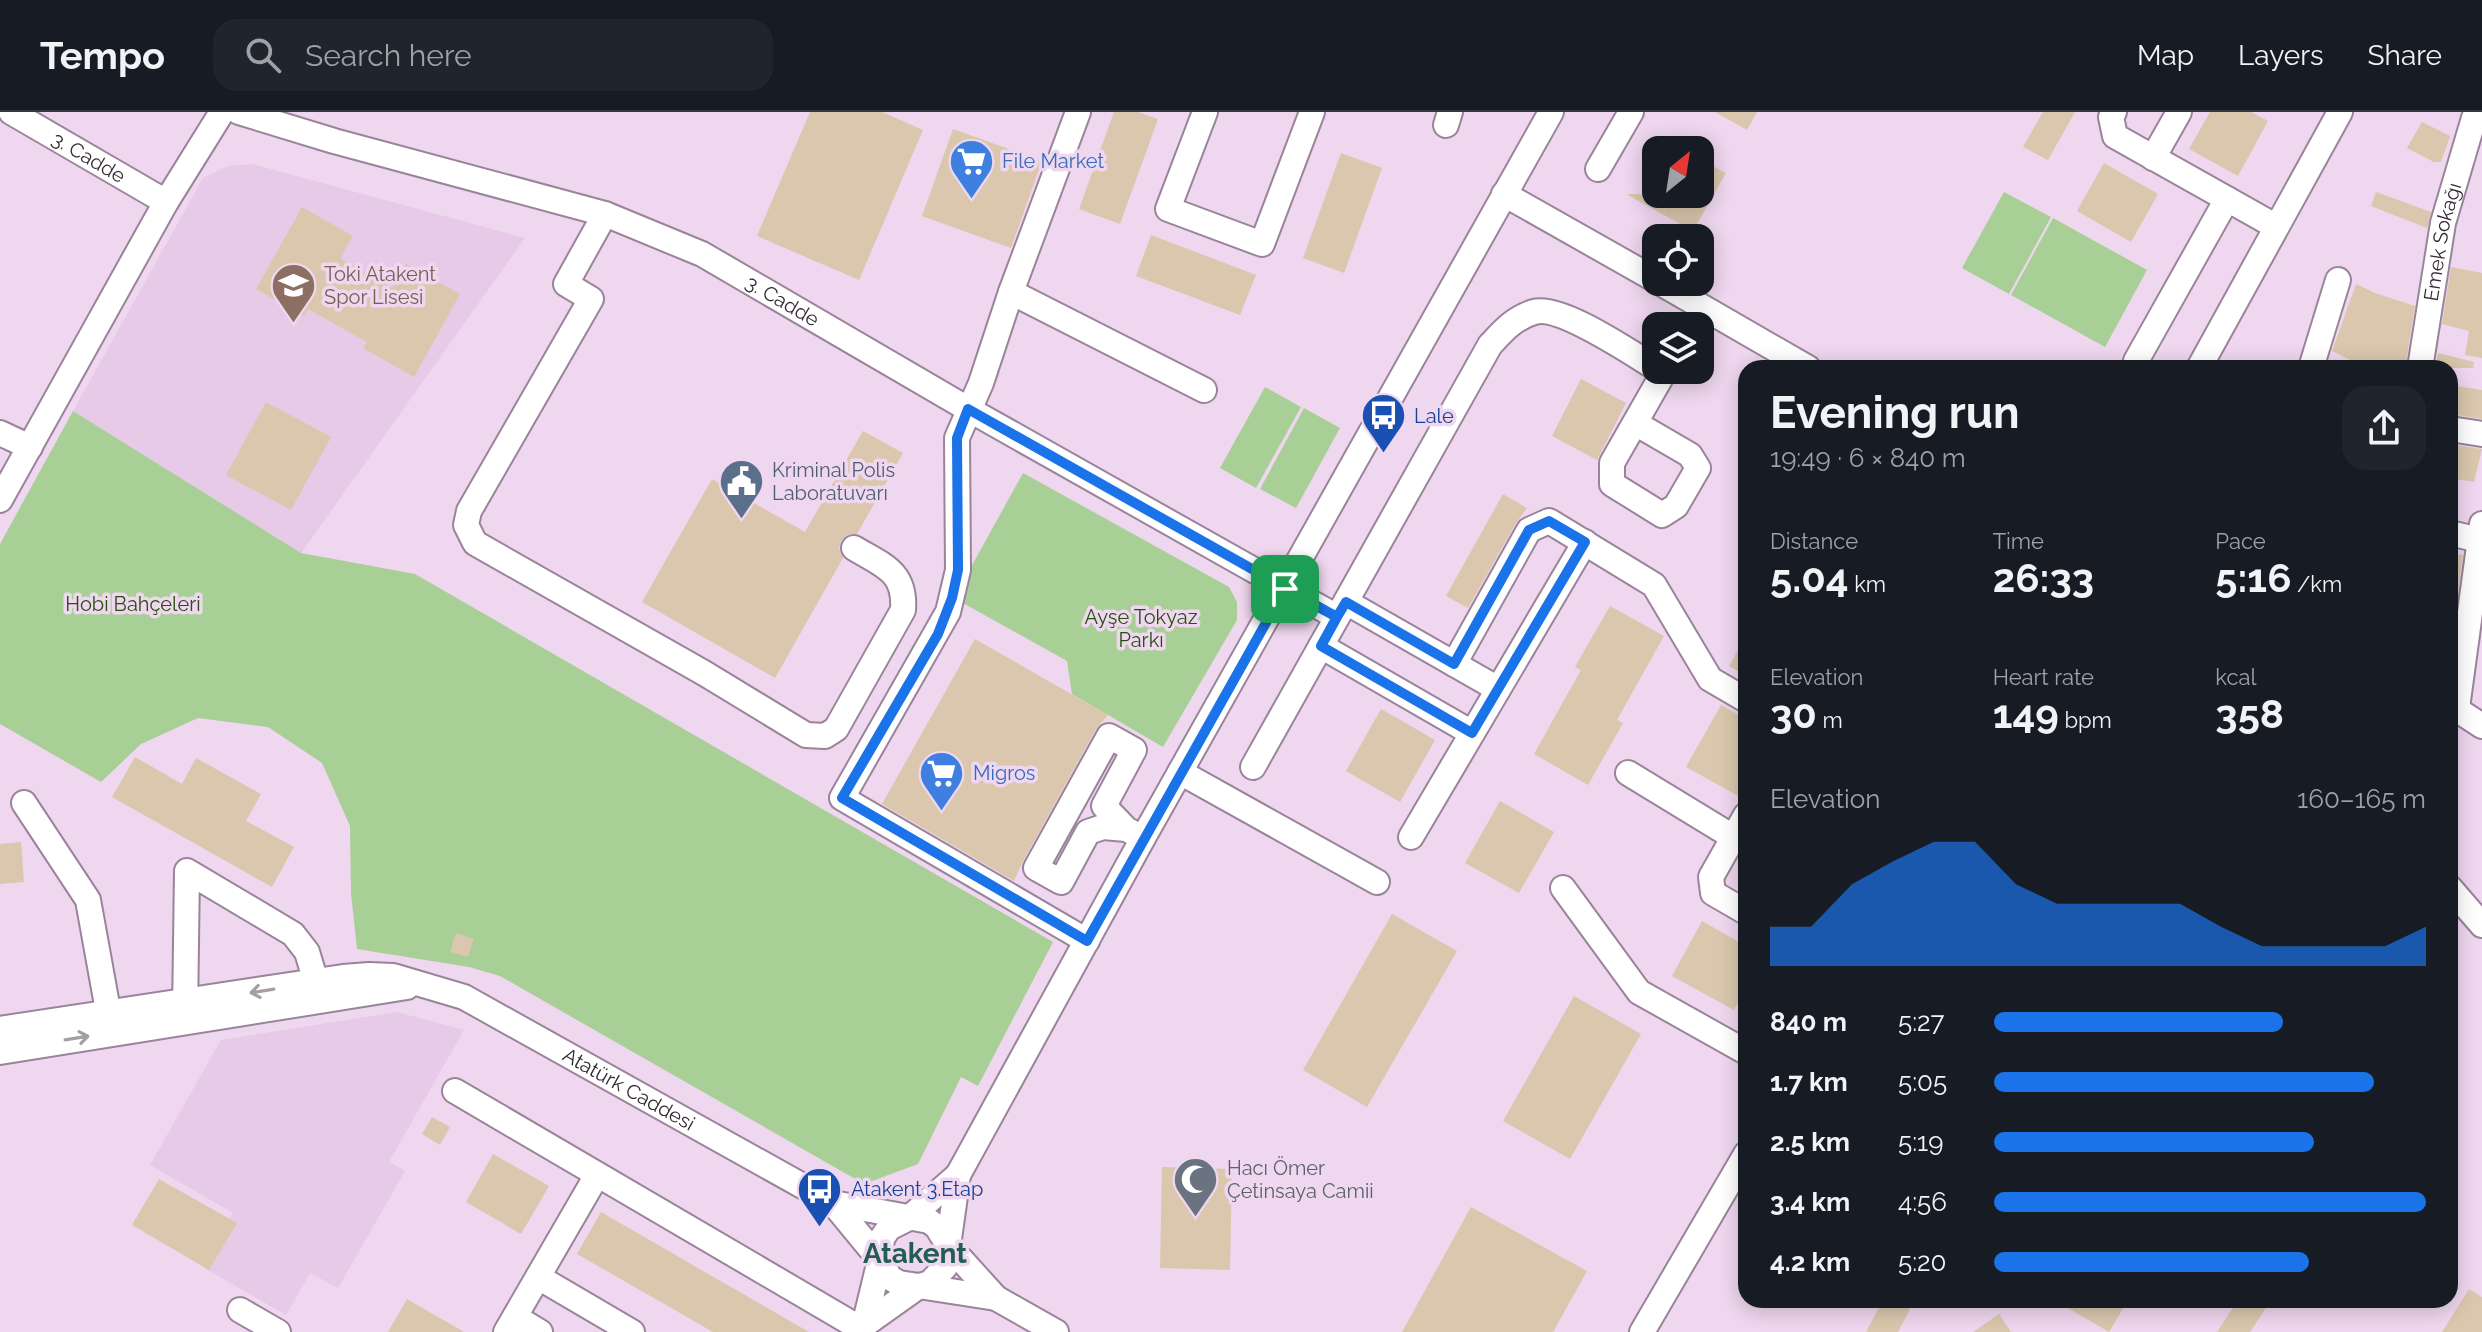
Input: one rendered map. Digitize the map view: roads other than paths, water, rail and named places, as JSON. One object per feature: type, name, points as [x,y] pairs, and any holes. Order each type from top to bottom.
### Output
[{"type":"street","name":"3. Cadde","points":[[11,112],[166,202]]},
{"type":"street","points":[[0,500],[166,202],[222,112]]},
{"type":"street","name":"3. Cadde","points":[[239,112],[334,141],[605,214],[702,254],[1285,589],[1342,609],[1498,689]]},
{"type":"street","points":[[1078,112],[1011,292],[981,383],[957,438],[958,570],[952,598],[938,634],[842,798],[1087,941]]},
{"type":"street","points":[[1205,112],[1168,209],[1262,244],[1312,112]]},
{"type":"street","points":[[864,1328],[882,1238],[889,1228],[909,1218],[958,1175],[1087,941],[1134,833],[1180,772],[1551,112]]},
{"type":"street","points":[[1598,169],[1631,112]]},
{"type":"street","points":[[2114,112],[2111,117],[2115,136],[2275,226]]},
{"type":"street","points":[[2153,158],[2179,112]]},
{"type":"street","points":[[2203,360],[2340,112]]},
{"type":"street","name":"Emek Sokağı","points":[[2421,360],[2443,223],[2477,115]]},
{"type":"street","points":[[1504,194],[1642,272]]},
{"type":"street","points":[[2137,360],[2227,199]]},
{"type":"street","points":[[605,214],[566,284],[591,299],[469,511],[466,525],[475,543],[704,673],[806,735],[818,737],[836,729],[903,610],[902,590],[893,571],[854,548]]},
{"type":"street","points":[[2313,360],[2338,280]]},
{"type":"street","points":[[1011,292],[1204,390]]},
{"type":"street","points":[[1676,296],[1695,312]]},
{"type":"street","points":[[1253,767],[1490,345],[1514,321],[1537,311],[1569,317],[1642,359]]},
{"type":"street","points":[[1714,324],[1791,360]]},
{"type":"street","points":[[1635,423],[1655,384]]},
{"type":"street","points":[[2458,430],[2482,434]]},
{"type":"street","points":[[0,433],[30,447]]},
{"type":"street","points":[[1454,664],[1529,530],[1549,521],[1654,585],[1710,679],[1738,695]]},
{"type":"street","points":[[2458,533],[2481,532],[2458,675]]},
{"type":"street","points":[[1411,837],[1585,542]]},
{"type":"street","points":[[1321,646],[1472,733]]},
{"type":"street","points":[[2458,709],[2482,726]]},
{"type":"street","points":[[1109,736],[1134,750],[1104,806],[1134,833],[1103,827],[1088,832],[1061,882],[1036,868],[1109,736]]},
{"type":"street","points":[[1180,772],[1377,882]]},
{"type":"street","points":[[1628,773],[1733,837]]},
{"type":"street","points":[[24,803],[88,900],[111,1023]]},
{"type":"street","points":[[1738,829],[1711,877],[1713,893],[1738,908]]},
{"type":"street","points":[[185,1012],[187,871],[293,934],[307,952],[316,982]]},
{"type":"street","points":[[1563,888],[1639,992],[1738,1048]]},
{"type":"street","points":[[2458,897],[2482,925]]},
{"type":"street","name":"Atatürk Caddesi","points":[[185,1012],[316,982],[369,975],[393,976],[464,997],[833,1203]]},
{"type":"street","name":"Atatürk Caddesi","points":[[0,1029],[111,1023],[421,985]]},
{"type":"street","name":"Atatürk Caddesi","points":[[0,1052],[111,1023]]},
{"type":"street","points":[[455,1091],[864,1328]]},
{"type":"street","points":[[1642,1332],[1738,1168]]},
{"type":"street","points":[[540,1332],[510,1325],[597,1175]]},
{"type":"street","points":[[864,1328],[919,1286],[939,1276],[948,1256],[958,1175]]},
{"type":"street","points":[[833,1203],[929,1221],[996,1298],[1056,1332]]},
{"type":"street","points":[[833,1203],[880,1260],[890,1278],[909,1286],[996,1298]]},
{"type":"street","points":[[538,1277],[632,1332]]},
{"type":"street","points":[[240,1310],[278,1332]]},
{"type":"place","name":"File Market","points":[[971,200]]},
{"type":"place","name":"Toki Atakent Spor Lisesi","points":[[293,325]]},
{"type":"place","name":"Lale","points":[[1383,455]]},
{"type":"place","name":"Kriminal Polis Laboratuvarı","points":[[741,521]]},
{"type":"place","name":"Migros","points":[[942,812]]},
{"type":"place","name":"Hacı Ömer Çetinsaya Camii","points":[[1196,1218]]},
{"type":"place","name":"Atakent 3.Etap","points":[[820,1228]]},
{"type":"district","name":"Atakent","points":[[915,1253]]},
{"type":"park label","name":"Hobi Bahçeleri","points":[[133,604]]},
{"type":"park label","name":"Ayşe Tokyaz Parkı","points":[[1141,628]]}]
